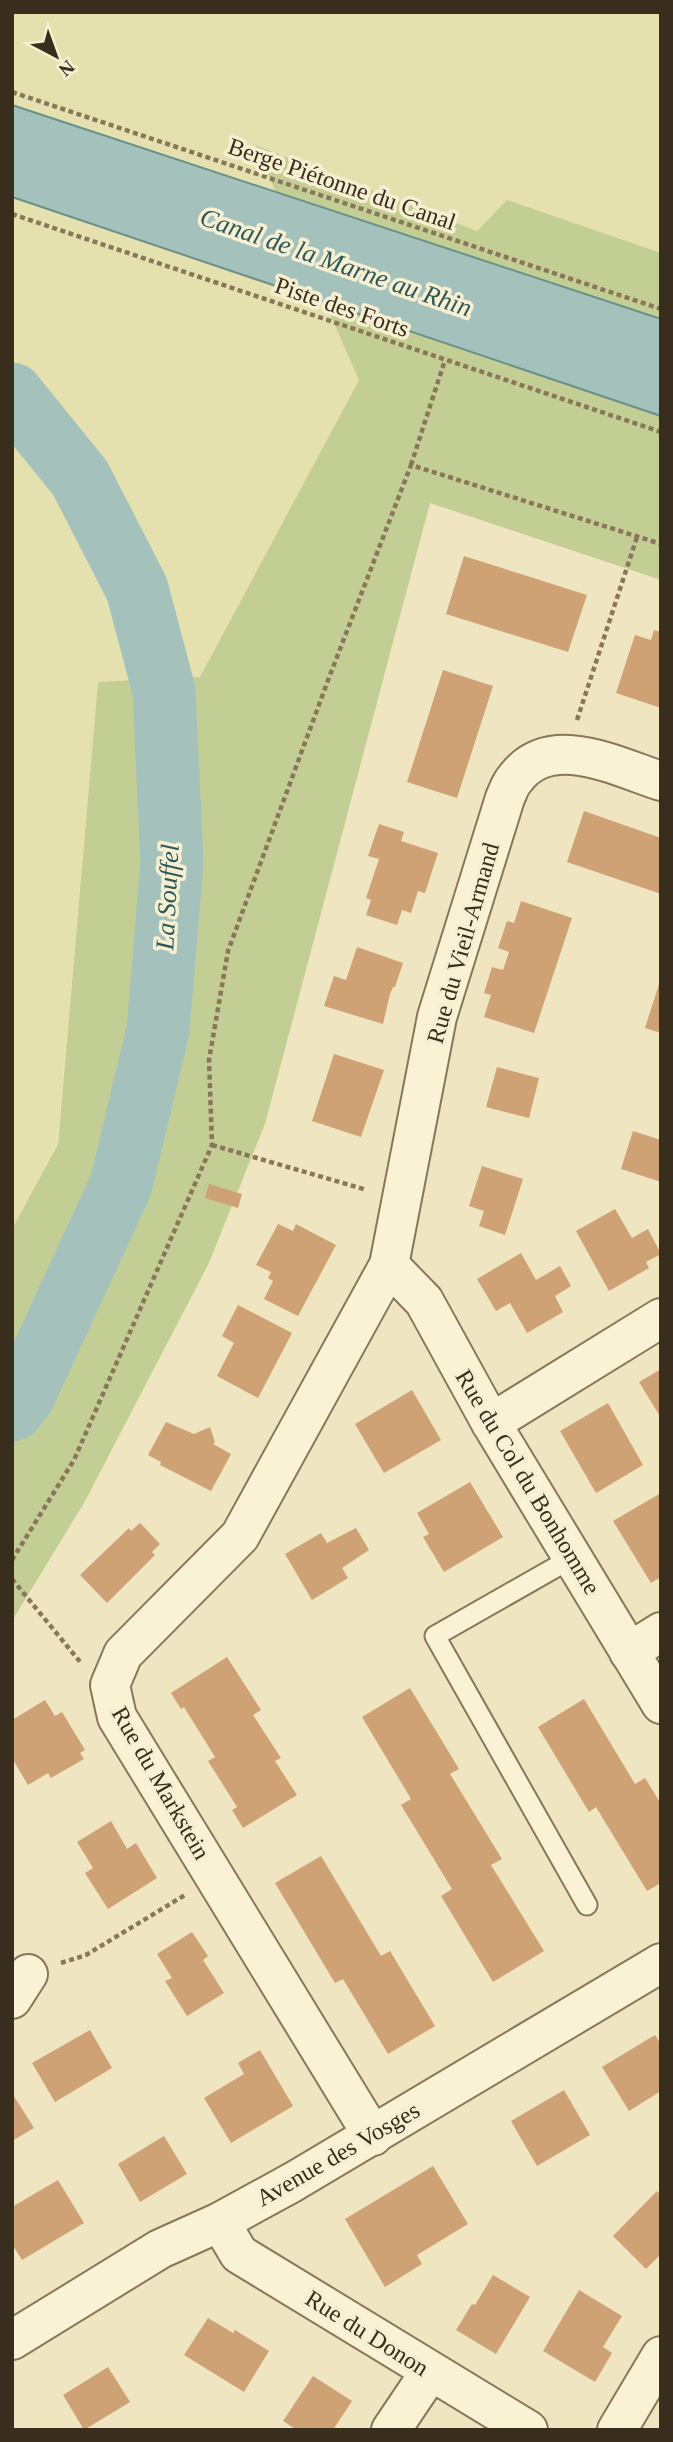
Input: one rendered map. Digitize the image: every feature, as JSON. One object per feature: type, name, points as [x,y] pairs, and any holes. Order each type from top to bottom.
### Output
[{"type":"street","name":"Rue du Vieil-Armand","points":[[389,1265],[437,1017],[505,798],[514,779],[530,764],[546,756],[566,754],[581,756],[661,782]]},
{"type":"street","name":"Rue du Col du Bonhomme","points":[[389,1265],[424,1301],[491,1423],[572,1558],[645,1642],[661,1704]]},
{"type":"street","name":"Rue du Markstein","points":[[373,2136],[117,1717],[110,1685],[123,1654],[240,1536],[389,1265]]},
{"type":"street","points":[[491,1423],[661,1318]]},
{"type":"street","name":"Avenue des Vosges","points":[[12,2340],[160,2249],[220,2222],[373,2136],[661,1964]]},
{"type":"street","name":"Rue du Donon","points":[[220,2222],[239,2254],[528,2430]]},
{"type":"street","points":[[617,2430],[661,2356]]},
{"type":"street","points":[[391,2430],[430,2372]]},
{"type":"lane","points":[[572,1558],[435,1636],[587,1905]]},
{"type":"path","name":"Berge Piétonne du Canal","points":[[12,92],[661,309]]},
{"type":"path","name":"Piste des Forts","points":[[12,214],[661,432]]},
{"type":"path","points":[[12,1560],[74,1460],[212,1145],[209,1060],[228,951],[411,465],[444,360]]},
{"type":"path","points":[[411,465],[661,544]]},
{"type":"path","points":[[566,754],[637,537]]},
{"type":"path","points":[[212,1145],[401,1200]]},
{"type":"path","points":[[12,1579],[76,1659],[110,1685]]},
{"type":"path","points":[[20,1987],[86,1955],[215,1877]]},
{"type":"shaded area","points":[[12,12],[661,12],[661,253],[507,200],[477,231],[255,145],[359,380],[200,677],[98,683],[57,1144],[12,1229]]},
{"type":"green space","points":[[255,145],[477,231],[507,200],[661,253],[661,580],[430,503],[265,1124],[208,1265],[84,1503],[12,1621],[12,1229],[58,1144],[98,682],[200,677],[359,380]]},
{"type":"water","name":"Canal de la Marne au Rhin","points":[[12,105],[661,319],[661,416],[12,197]]},
{"type":"building","points":[[464,556],[587,595],[568,652],[446,614]]},
{"type":"building","points":[[654,630],[661,632],[661,708],[616,693],[635,635],[651,640]]},
{"type":"building","points":[[443,670],[493,686],[457,798],[407,782]]},
{"type":"building","points":[[584,811],[661,838],[661,894],[567,862]]},
{"type":"building","points":[[379,824],[404,832],[401,841],[438,853],[425,893],[418,891],[411,913],[402,910],[397,925],[366,915],[371,900],[366,898],[379,859],[368,856]]},
{"type":"building","points":[[521,901],[572,918],[534,1033],[484,1017],[491,995],[484,993],[492,967],[503,970],[509,952],[498,948],[507,921],[514,923]]},
{"type":"building","points":[[357,947],[403,963],[390,994],[383,1024],[324,1006],[334,976],[346,980]]},
{"type":"building","points":[[661,981],[661,1033],[645,1028]]},
{"type":"building","points":[[334,1054],[384,1070],[361,1137],[312,1121]]},
{"type":"building","points":[[497,1067],[539,1078],[529,1118],[486,1107]]},
{"type":"building","points":[[633,1131],[661,1140],[661,1182],[621,1169]]},
{"type":"building","points":[[482,1166],[523,1179],[505,1235],[479,1226],[484,1211],[469,1206]]},
{"type":"building","points":[[209,1184],[242,1194],[238,1208],[205,1198]]},
{"type":"building","points":[[615,1209],[632,1238],[648,1229],[661,1254],[646,1262],[649,1268],[609,1291],[576,1231]]},
{"type":"building","points":[[278,1224],[293,1231],[296,1224],[336,1245],[298,1316],[264,1299],[273,1281],[268,1278],[271,1272],[256,1265]]},
{"type":"building","points":[[521,1253],[536,1280],[560,1266],[571,1286],[555,1296],[563,1312],[527,1333],[510,1303],[496,1311],[477,1279]]},
{"type":"building","points":[[238,1305],[292,1333],[258,1398],[217,1376],[234,1343],[222,1336]]},
{"type":"building","points":[[661,1369],[661,1418],[639,1382]]},
{"type":"building","points":[[412,1390],[441,1440],[384,1473],[355,1424]]},
{"type":"building","points":[[608,1403],[643,1465],[596,1493],[560,1431]]},
{"type":"building","points":[[166,1422],[194,1434],[210,1427],[215,1442],[213,1444],[231,1454],[211,1491],[160,1465],[161,1462],[148,1455]]},
{"type":"building","points":[[470,1482],[503,1537],[444,1572],[423,1537],[429,1534],[417,1513]]},
{"type":"building","points":[[661,1493],[661,1577],[651,1583],[613,1521]]},
{"type":"building","points":[[140,1523],[160,1544],[152,1552],[155,1555],[107,1603],[80,1575],[129,1528],[131,1531]]},
{"type":"building","points":[[356,1528],[369,1550],[342,1568],[348,1578],[312,1600],[285,1554],[321,1533],[327,1543]]},
{"type":"building","points":[[227,1657],[261,1710],[253,1715],[281,1758],[275,1761],[297,1795],[243,1828],[232,1810],[237,1807],[208,1761],[215,1757],[184,1707],[181,1709],[171,1693]]},
{"type":"building","points":[[410,1688],[459,1769],[450,1774],[502,1859],[491,1865],[544,1951],[493,1982],[441,1896],[452,1889],[401,1805],[411,1799],[362,1717]]},
{"type":"building","points":[[584,1699],[635,1784],[645,1778],[661,1804],[661,1883],[647,1891],[596,1807],[589,1812],[538,1727]]},
{"type":"building","points":[[45,1700],[55,1716],[62,1712],[85,1750],[80,1753],[84,1759],[51,1778],[48,1773],[28,1785],[12,1758],[12,1720]]},
{"type":"building","points":[[111,1821],[127,1849],[136,1843],[157,1878],[108,1909],[85,1873],[93,1868],[77,1842]]},
{"type":"building","points":[[321,1856],[381,1956],[390,1951],[435,2026],[388,2054],[343,1979],[335,1983],[275,1883]]},
{"type":"building","points":[[192,1932],[208,1956],[203,1960],[224,1993],[187,2016],[165,1981],[172,1978],[157,1954]]},
{"type":"building","points":[[90,2030],[112,2068],[55,2102],[32,2063]]},
{"type":"building","points":[[655,2035],[661,2044],[661,2091],[629,2111],[602,2067]]},
{"type":"building","points":[[260,2050],[293,2106],[231,2143],[204,2098],[244,2074],[238,2063]]},
{"type":"building","points":[[564,2090],[590,2135],[537,2166],[511,2121]]},
{"type":"building","points":[[12,2093],[34,2128],[12,2141]]},
{"type":"building","points":[[164,2136],[187,2174],[140,2202],[118,2164]]},
{"type":"building","points":[[433,2166],[468,2224],[417,2255],[422,2264],[385,2287],[345,2219]]},
{"type":"building","points":[[58,2180],[84,2223],[22,2260],[12,2244],[12,2207]]},
{"type":"building","points":[[657,2191],[661,2195],[661,2254],[646,2269],[613,2236]]},
{"type":"building","points":[[493,2275],[530,2297],[496,2354],[456,2330]]},
{"type":"building","points":[[579,2290],[622,2316],[603,2347],[612,2353],[595,2382],[543,2351]]},
{"type":"building","points":[[208,2318],[233,2333],[235,2330],[269,2351],[244,2392],[184,2355]]},
{"type":"building","points":[[108,2367],[130,2402],[84,2430],[63,2395]]},
{"type":"building","points":[[313,2376],[352,2401],[333,2430],[297,2430],[283,2421]]},
{"type":"waterway","name":"La Souffel","points":[[12,394],[80,478],[137,589],[164,691],[172,863],[158,1030],[121,1185],[24,1395],[12,1410]]}]
